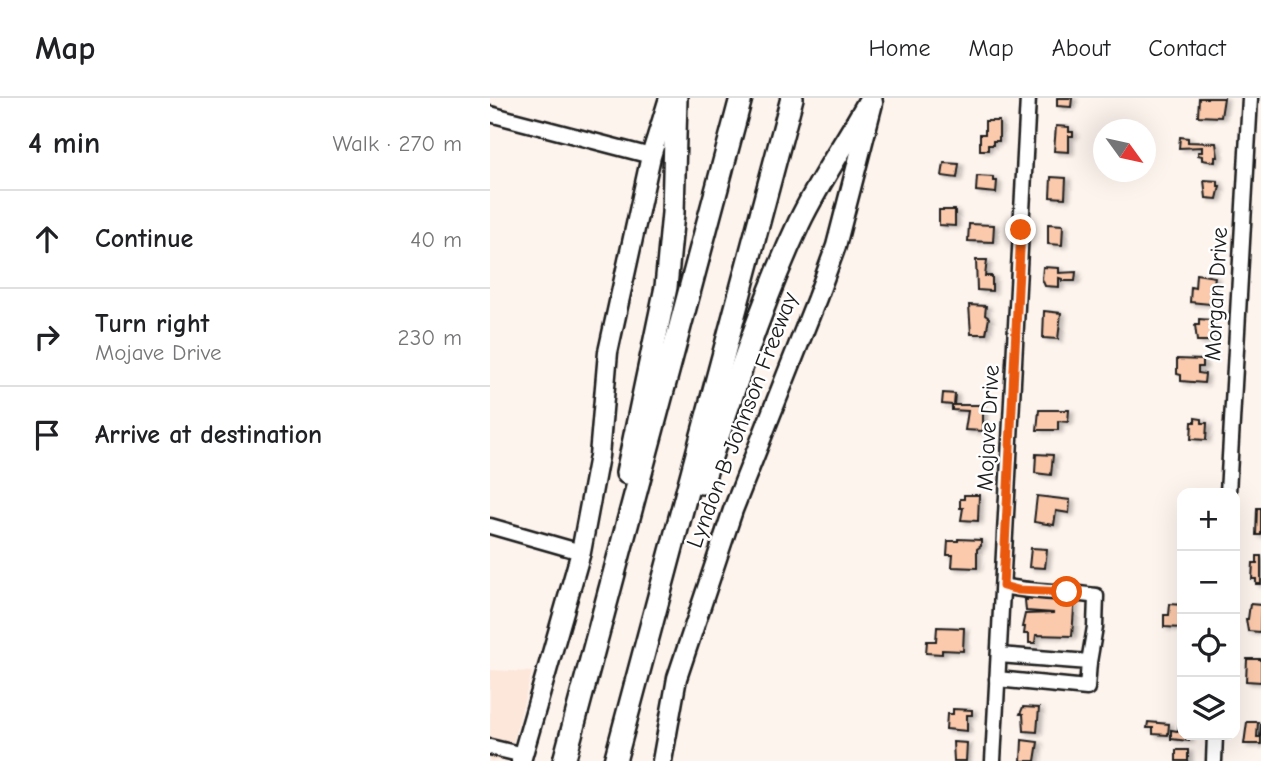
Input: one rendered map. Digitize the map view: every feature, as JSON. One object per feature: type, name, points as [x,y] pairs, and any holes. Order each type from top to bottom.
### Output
[{"type":"highway","points":[[581,698],[666,287],[673,213],[676,98]]},
{"type":"highway","points":[[564,761],[741,98]]},
{"type":"highway","name":"Lyndon B Johnson Freeway","points":[[615,761],[792,98]]},
{"type":"highway","points":[[628,713],[706,472],[773,283],[805,211],[873,98]]},
{"type":"main road","points":[[522,758],[581,552],[599,456],[608,352],[651,156],[669,98]]},
{"type":"main road","name":"Lyndon B Johnson Freeway","points":[[662,761],[677,678],[737,498],[836,246],[873,98]]},
{"type":"street","name":"Mojave Drive","points":[[993,761],[1028,98]]},
{"type":"street","name":"Morgan Drive","points":[[1228,488],[1250,98]]},
{"type":"street","points":[[490,114],[651,156]]},
{"type":"street","points":[[490,526],[581,552]]},
{"type":"street","points":[[997,679],[1087,688],[1088,662],[1095,627],[1096,596],[1018,590],[1003,586]]},
{"type":"street","points":[[999,655],[1088,662]]},
{"type":"street","points":[[1214,761],[1215,740]]},
{"type":"street","points":[[490,747],[522,758]]},
{"type":"shaded area","points":[[490,670],[532,672],[508,761],[490,761]]},
{"type":"building","points":[[1057,98],[1072,98],[1071,107],[1057,106]]},
{"type":"building","points":[[1199,98],[1224,98],[1221,117],[1198,116]]},
{"type":"building","points":[[985,121],[999,121],[999,141],[988,145],[988,150],[980,150],[980,134],[985,134]]},
{"type":"building","points":[[1056,126],[1069,127],[1069,132],[1073,132],[1073,136],[1069,136],[1069,152],[1054,151]]},
{"type":"building","points":[[1180,137],[1188,138],[1188,142],[1216,143],[1218,157],[1215,157],[1215,162],[1202,160],[1198,152],[1202,152],[1202,147],[1179,148]]},
{"type":"building","points":[[944,163],[959,164],[957,178],[942,176]]},
{"type":"building","points":[[977,176],[993,177],[993,181],[997,181],[996,193],[976,191]]},
{"type":"building","points":[[1051,177],[1066,178],[1065,198],[1050,197]]},
{"type":"building","points":[[1204,180],[1218,181],[1220,186],[1217,199],[1206,198]]},
{"type":"building","points":[[939,210],[955,210],[955,226],[939,225]]},
{"type":"building","points":[[969,224],[994,225],[993,242],[968,241]]},
{"type":"building","points":[[1048,224],[1063,225],[1062,245],[1048,244]]},
{"type":"building","points":[[976,260],[987,260],[985,276],[992,276],[992,291],[977,290]]},
{"type":"building","points":[[1043,267],[1059,268],[1059,273],[1076,272],[1075,281],[1062,281],[1059,278],[1059,287],[1045,286],[1042,279]]},
{"type":"building","points":[[1196,274],[1215,277],[1210,304],[1190,302],[1191,287],[1195,288]]},
{"type":"building","points":[[969,305],[986,306],[985,315],[989,318],[986,334],[971,334]]},
{"type":"building","points":[[1044,311],[1061,313],[1058,339],[1043,338]]},
{"type":"building","points":[[1199,319],[1211,320],[1210,341],[1197,341],[1195,325],[1199,325]]},
{"type":"building","points":[[1177,359],[1203,360],[1203,367],[1198,367],[1198,373],[1205,374],[1204,383],[1181,381],[1181,375],[1177,374]]},
{"type":"building","points":[[943,393],[955,394],[954,405],[983,405],[983,431],[965,430],[968,411],[952,410],[952,405],[942,404]]},
{"type":"building","points":[[1039,410],[1069,410],[1068,422],[1058,421],[1058,430],[1037,430]]},
{"type":"building","points":[[1195,418],[1207,423],[1206,440],[1191,439],[1192,422],[1195,422]]},
{"type":"building","points":[[1036,454],[1053,455],[1051,475],[1035,473]]},
{"type":"building","points":[[964,495],[979,495],[978,521],[961,520],[963,508],[960,508],[960,499],[964,499]]},
{"type":"building","points":[[1037,496],[1070,500],[1069,513],[1056,511],[1054,525],[1034,522]]},
{"type":"building","points":[[1257,508],[1261,508],[1261,535],[1256,535]]},
{"type":"building","points":[[981,540],[981,546],[977,549],[977,568],[952,567],[953,555],[947,555],[948,541]]},
{"type":"building","points":[[1031,548],[1047,549],[1045,568],[1029,567]]},
{"type":"building","points":[[1257,556],[1261,556],[1261,584],[1256,584],[1256,579],[1252,579],[1253,563],[1257,563]]},
{"type":"building","points":[[1075,595],[1072,636],[1036,635],[1035,643],[1029,643],[1029,634],[1024,634],[1025,627],[1022,627],[1025,614],[1054,613],[1026,611],[1027,596]]},
{"type":"building","points":[[1170,604],[1177,605],[1177,628],[1164,627],[1164,615],[1169,615]]},
{"type":"building","points":[[1250,604],[1261,605],[1260,632],[1248,631],[1246,619]]},
{"type":"building","points":[[937,627],[964,628],[963,651],[942,650],[942,654],[926,653],[927,641],[936,641]]},
{"type":"building","points":[[1247,659],[1261,659],[1261,682],[1246,681]]},
{"type":"building","points":[[1023,707],[1039,708],[1037,732],[1024,731],[1023,714],[1020,714]]},
{"type":"building","points":[[953,709],[972,710],[972,715],[967,715],[967,731],[946,729],[947,714],[953,714]]},
{"type":"building","points":[[1148,722],[1169,724],[1168,735],[1153,734],[1153,728],[1147,728]]},
{"type":"building","points":[[1247,722],[1258,722],[1257,737],[1260,737],[1261,722],[1261,744],[1244,744]]},
{"type":"building","points":[[1171,730],[1177,731],[1177,740],[1171,739]]},
{"type":"building","points":[[1022,740],[1038,742],[1035,761],[1021,761]]},
{"type":"building","points":[[953,742],[967,743],[966,761],[954,761]]},
{"type":"building","points":[[1176,750],[1188,750],[1188,761],[1176,761]]},
{"type":"route","points":[[1021,230],[1003,586],[1018,590],[1067,592]]}]
